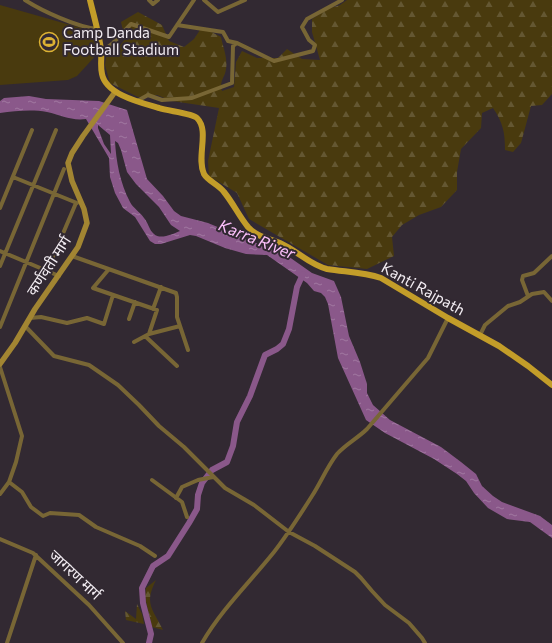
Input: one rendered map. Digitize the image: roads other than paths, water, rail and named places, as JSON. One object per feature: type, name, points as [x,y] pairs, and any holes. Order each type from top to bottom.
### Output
[{"type":"main road","points":[[90,0],[102,52],[102,74],[104,81],[115,92]]},
{"type":"main road","name":"Kanti Rajpath","points":[[115,92],[136,101],[170,112],[193,115],[198,119],[203,130],[202,158],[204,174],[222,189],[248,228],[256,235],[280,243],[326,269],[369,274],[381,278],[448,318],[480,335],[528,366],[552,385]]},
{"type":"main road","name":"कर्णवती मार्ग","points":[[0,366],[30,318],[78,247],[87,223],[78,202],[68,163],[72,153],[83,136],[115,92]]},
{"type":"street","points":[[25,0],[72,22],[97,29]]},
{"type":"street","points":[[149,0],[153,4],[158,0]]},
{"type":"street","points":[[102,52],[131,24],[169,37],[194,0]]},
{"type":"street","points":[[204,0],[218,12],[245,0]]},
{"type":"street","points":[[177,25],[223,32],[228,40],[274,61],[312,51],[315,46],[309,40],[302,27],[307,19],[342,0]]},
{"type":"street","points":[[136,101],[148,95],[162,100],[192,98],[232,83],[233,46],[237,43]]},
{"type":"street","points":[[0,208],[32,130]]},
{"type":"street","points":[[0,266],[56,130]]},
{"type":"street","points":[[0,327],[64,169]]},
{"type":"street","points":[[13,177],[78,202],[47,271]]},
{"type":"street","points":[[0,251],[59,276]]},
{"type":"street","points":[[72,256],[176,293],[177,317],[188,350]]},
{"type":"street","points":[[528,296],[522,280],[523,276],[534,273],[552,256]]},
{"type":"street","points":[[109,269],[93,288],[157,310],[149,334]]},
{"type":"street","points":[[153,309],[161,287]]},
{"type":"street","points":[[480,335],[485,325],[508,306],[520,302],[528,296],[544,292],[552,301]]},
{"type":"street","points":[[30,318],[41,318],[67,323],[88,318],[104,324],[113,295]]},
{"type":"street","points":[[129,319],[134,302]]},
{"type":"street","points":[[202,643],[213,625],[289,532],[329,466],[338,454],[367,429],[428,358],[448,318]]},
{"type":"street","points":[[25,326],[54,356],[89,365],[118,385],[159,426],[206,468],[225,488],[254,505],[289,532],[315,546],[355,572],[385,605],[409,623],[425,643]]},
{"type":"street","points":[[134,342],[149,334],[180,326]]},
{"type":"street","points":[[145,336],[177,366]]},
{"type":"street","points":[[0,366],[22,436],[16,462],[9,482],[0,494]]},
{"type":"street","points":[[176,498],[182,487],[198,480],[213,476]]},
{"type":"street","points":[[152,480],[182,502],[187,517]]},
{"type":"street","points":[[9,482],[22,492],[31,507],[43,516],[50,514],[79,514],[96,526],[140,546],[155,556]]},
{"type":"street","name":"जागरण मार्ग","points":[[0,539],[36,555],[89,605],[123,643]]},
{"type":"street","points":[[7,643],[36,555]]},
{"type":"water","points":[[29,96],[46,99],[99,101],[127,110],[147,179],[163,196],[174,211],[181,216],[208,223],[261,245],[275,247],[312,273],[334,281],[341,297],[349,336],[360,362],[367,384],[367,393],[373,405],[390,420],[441,447],[461,462],[476,474],[482,486],[502,502],[540,516],[552,525],[552,538],[530,522],[507,519],[488,508],[474,493],[466,481],[457,474],[434,459],[385,433],[366,420],[338,358],[328,304],[325,297],[321,293],[314,291],[307,283],[267,255],[246,254],[190,235],[161,244],[155,244],[150,241],[135,217],[123,208],[115,193],[110,177],[109,158],[86,119],[71,118],[47,112],[35,111],[0,113],[0,101],[4,98]],"holes":[[[98,125],[110,135],[111,154],[104,144]],[[115,141],[118,143],[121,150],[127,172],[136,184],[159,207],[171,225],[180,231],[167,236],[157,236],[131,204],[121,180],[116,156]]]},
{"type":"waterway","points":[[149,643],[151,634],[143,603],[142,588],[153,566],[168,556],[189,523],[197,509],[198,495],[202,483],[212,470],[227,462],[233,446],[237,422],[250,396],[265,355],[283,344],[289,329],[297,287],[303,274]]},
{"type":"place","name":"Camp Danda Football Stadium","points":[[49,42]]},
{"type":"water label","name":"Karra River","points":[[257,239]]}]
